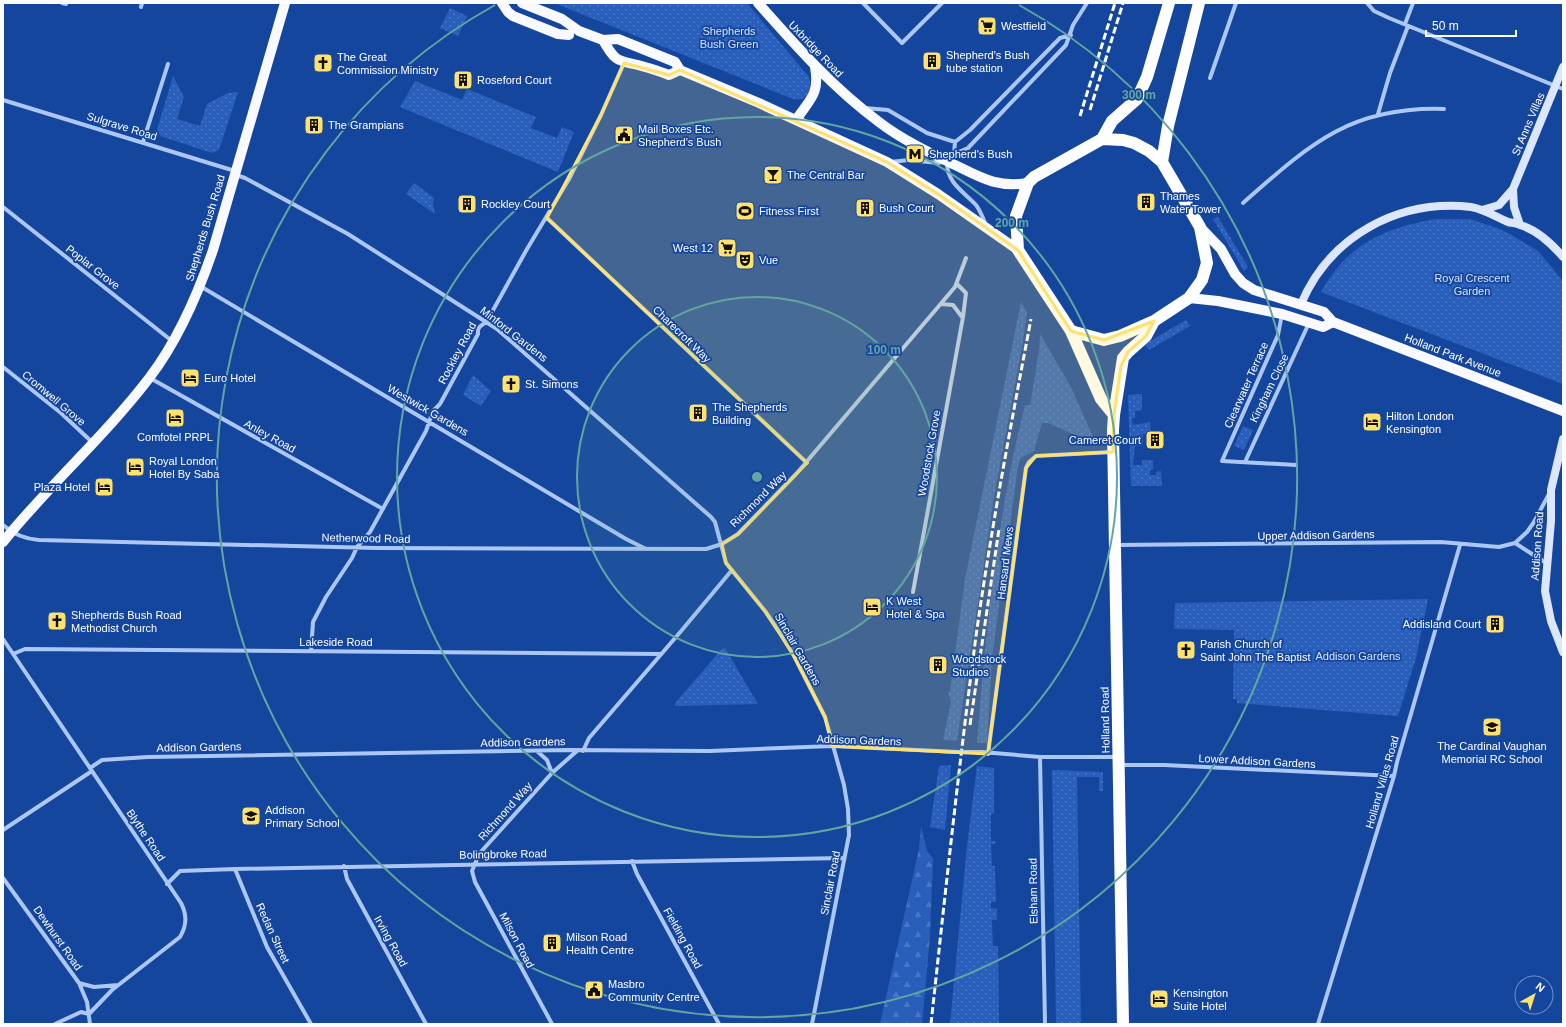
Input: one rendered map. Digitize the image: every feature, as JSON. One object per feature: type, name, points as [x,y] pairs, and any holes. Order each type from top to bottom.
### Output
[{"type":"highway","points":[[1114,415],[1101,399],[1071,331],[1018,250],[1016,216],[1028,183],[1034,177],[1102,139],[1112,121],[1137,99],[1147,77],[1169,3]]},
{"type":"highway","points":[[1162,162],[1168,126],[1199,3]]},
{"type":"highway","points":[[1071,331],[1104,340],[1120,336],[1154,321],[1189,298],[1202,280],[1207,263],[1200,227],[1162,162],[1149,151],[1134,143],[1122,140],[1102,139]]},
{"type":"highway","name":"Holland Road","points":[[1123,1024],[1113,452],[1114,415],[1123,358],[1146,336],[1154,321]]},
{"type":"main road","name":"Shepherds Bush Road","points":[[3,542],[93,443],[149,378],[172,341],[200,286],[213,250],[285,3]]},
{"type":"main road","points":[[502,3],[508,12],[513,16],[558,34],[569,35]]},
{"type":"main road","points":[[522,3],[562,19],[579,31],[603,40],[618,39],[675,62],[680,70],[888,162],[953,204],[1018,250]]},
{"type":"main road","name":"Uxbridge Road","points":[[758,3],[815,67],[880,123],[950,157],[986,180],[1001,184],[1028,183]]},
{"type":"main road","points":[[603,40],[611,55],[624,63],[645,67],[669,75],[680,70]]},
{"type":"main road","points":[[796,120],[816,92],[817,83],[815,67]]},
{"type":"main road","name":"Holland Park Avenue","points":[[1200,227],[1221,249],[1235,274],[1254,290],[1324,312],[1334,322],[1563,411]]},
{"type":"main road","name":"Holland Park Avenue","points":[[1189,298],[1218,301],[1282,314],[1323,326],[1334,322]]},
{"type":"street","points":[[863,3],[902,43],[942,3]]},
{"type":"street","points":[[888,162],[910,160],[932,164],[968,148],[1066,45],[1071,35],[1073,25],[1086,3]]},
{"type":"street","points":[[1210,78],[1236,3]]},
{"type":"street","points":[[1368,3],[1374,11],[1559,88]]},
{"type":"street","points":[[1378,114],[1413,3]]},
{"type":"street","points":[[988,230],[977,206],[952,182],[947,169],[955,142],[970,130],[1060,38],[1071,35]]},
{"type":"street","name":"Rockley Road","points":[[311,651],[313,622],[326,597],[352,558],[357,547],[370,532],[383,510],[430,421],[433,411],[440,404],[478,334],[480,325],[487,322],[547,218],[597,122],[624,63]]},
{"type":"street","points":[[143,142],[168,64]]},
{"type":"street","name":"St Anns Villas","points":[[1482,210],[1499,205],[1513,189],[1559,88],[1563,67]]},
{"type":"street","name":"Sulgrave Road","points":[[3,100],[143,142],[235,172]]},
{"type":"street","points":[[861,107],[888,110],[927,133],[955,142]]},
{"type":"street","points":[[1242,203],[1306,149],[1353,123],[1378,114],[1410,109],[1444,109]]},
{"type":"street","name":"Minford Gardens","points":[[235,172],[348,234],[487,322],[552,376],[711,517],[715,522],[722,544]]},
{"type":"street","name":"St Anns Villas","points":[[1513,189],[1514,207],[1520,224]]},
{"type":"street","name":"Poplar Grove","points":[[3,207],[172,341]]},
{"type":"street","points":[[1302,304],[1318,273],[1335,254],[1354,237],[1381,220],[1412,210],[1432,207],[1472,207],[1482,210],[1511,223],[1520,224],[1545,239],[1563,257]]},
{"type":"street","name":"Charecroft Way","points":[[547,218],[807,463]]},
{"type":"street","name":"Richmond Way","points":[[722,544],[738,534],[807,463],[957,284],[966,258]]},
{"type":"street","name":"Woodstock Grove","points":[[913,592],[963,317],[966,293],[957,284]]},
{"type":"street","name":"Westwick Gardens","points":[[200,286],[430,421],[626,539],[647,550]]},
{"type":"street","points":[[941,304],[953,306],[963,317]]},
{"type":"street","name":"Clearwater Terrace","points":[[1245,462],[1222,461],[1278,336],[1282,314]]},
{"type":"street","name":"Kingham Close","points":[[1245,462],[1310,322]]},
{"type":"street","name":"Cromwell Grove","points":[[3,367],[61,413],[93,443]]},
{"type":"street","name":"Anley Road","points":[[149,378],[383,510]]},
{"type":"street","name":"Addison Road","points":[[1563,439],[1551,490],[1551,521],[1546,563],[1545,591],[1551,621],[1563,652]]},
{"type":"street","name":"Hansard Mews","points":[[988,754],[1026,468],[1029,462],[1036,456],[1113,452]]},
{"type":"street","points":[[1245,462],[1296,465]]},
{"type":"street","points":[[1546,563],[1515,543],[1534,522],[1551,490]]},
{"type":"street","name":"Netherwood Road","points":[[3,525],[11,532],[26,539],[39,540],[357,547],[647,550],[706,549],[722,544]]},
{"type":"street","name":"Upper Addison Gardens","points":[[1115,545],[1441,542],[1460,545],[1499,547],[1515,543]]},
{"type":"street","points":[[583,751],[589,738],[732,570],[724,557],[722,544]]},
{"type":"street","name":"Holland Villas Road","points":[[1318,1024],[1394,776],[1396,762],[1460,545]]},
{"type":"street","name":"Sinclair Gardens","points":[[732,570],[765,611],[794,656],[825,717],[832,746]]},
{"type":"street","name":"Blythe Road","points":[[3,639],[184,908],[186,919],[184,931],[175,943],[119,984],[89,1014]]},
{"type":"street","name":"Lakeside Road","points":[[13,654],[25,648],[661,654]]},
{"type":"street","name":"Addison Gardens","points":[[3,830],[91,770],[102,760],[109,758],[538,752],[578,750],[710,751],[832,746],[958,752]]},
{"type":"street","name":"Sinclair Road","points":[[812,1024],[849,835],[848,809],[844,785],[832,746]]},
{"type":"street","name":"Richmond Way","points":[[474,864],[479,854],[552,773],[578,750]]},
{"type":"street","points":[[538,752],[547,760],[552,773]]},
{"type":"street","name":"Lower Addison Gardens","points":[[958,752],[982,752],[988,754],[1040,758],[1118,761],[1164,765],[1394,776]]},
{"type":"street","name":"Elsham Road","points":[[1040,758],[1045,1024]]},
{"type":"street","name":"Bolingbroke Road","points":[[167,884],[180,871],[344,866],[844,858]]},
{"type":"street","name":"Fielding Road","points":[[632,861],[637,874],[719,1024]]},
{"type":"street","name":"Milson Road","points":[[474,864],[472,871],[475,882],[552,1024]]},
{"type":"street","name":"Irving Road","points":[[344,866],[347,879],[426,1024]]},
{"type":"street","name":"Redan Street","points":[[235,869],[267,948],[311,1024]]},
{"type":"street","name":"Dewhurst Road","points":[[3,878],[79,983],[87,1002],[89,1014]]},
{"type":"street","points":[[79,983],[94,987],[119,984]]},
{"type":"street","points":[[55,1024],[81,1012],[89,1014],[90,1024]]},
{"type":"highlighted area","points":[[624,63],[669,75],[680,70],[887,162],[938,194],[1018,250],[1071,331],[1104,340],[1154,321],[1146,336],[1128,352],[1121,366],[1114,415],[1113,452],[1036,456],[1026,468],[988,754],[832,746],[825,717],[794,656],[765,611],[726,563],[722,544],[738,534],[807,463],[547,218],[601,115]]},
{"type":"green space","name":"Shepherds Bush Green","points":[[554,3],[747,3],[809,77],[811,86],[805,97],[793,99]]},
{"type":"green space","points":[[450,8],[467,16],[458,36],[440,28]]},
{"type":"green space","points":[[173,76],[184,97],[177,119],[200,126],[207,104],[228,93],[238,92],[219,150],[212,153],[160,136],[157,130]]},
{"type":"green space","points":[[415,81],[462,100],[467,89],[536,117],[531,128],[557,138],[562,127],[574,132],[558,172],[400,107]]},
{"type":"green space","points":[[414,183],[434,198],[433,204],[435,214],[406,194]]},
{"type":"green space","points":[[1218,217],[1248,267],[1244,271],[1213,219]]},
{"type":"green space","name":"Royal Crescent Garden","points":[[1435,219],[1470,219],[1510,234],[1538,251],[1563,281],[1563,384],[1321,292],[1331,276],[1343,262],[1369,241],[1399,228]]},
{"type":"green space","points":[[1021,302],[1027,312],[1023,341],[994,497],[957,741],[943,740],[951,702],[948,692],[950,691],[965,579]]},
{"type":"green space","points":[[1186,320],[1190,326],[1149,350],[1145,344]]},
{"type":"green space","points":[[1040,334],[1071,387],[1094,439],[1086,440],[1048,423],[1042,423],[1034,451],[1021,458],[1018,466],[992,658],[987,743],[977,743],[984,658],[1000,530],[1015,446],[1025,405],[1030,405],[1039,351]]},
{"type":"green space","points":[[473,375],[491,391],[481,406],[463,395]]},
{"type":"green space","points":[[1142,394],[1142,410],[1135,411],[1135,418],[1132,418],[1133,425],[1150,422],[1151,433],[1143,434],[1143,445],[1135,446],[1133,465],[1142,465],[1142,460],[1153,460],[1153,469],[1150,470],[1150,475],[1156,475],[1156,472],[1161,471],[1162,486],[1131,486],[1128,395]]},
{"type":"green space","points":[[1243,426],[1253,430],[1244,450],[1234,446]]},
{"type":"green space","name":"Addison Gardens","points":[[1428,599],[1416,658],[1398,716],[1237,703],[1237,699],[1233,699],[1234,630],[1174,629],[1175,603]]},
{"type":"green space","points":[[725,648],[758,704],[675,706],[675,703],[721,650]]},
{"type":"green space","points":[[951,765],[945,830],[930,827],[939,766]]},
{"type":"green space","points":[[977,766],[994,768],[994,813],[991,814],[991,841],[995,841],[995,844],[991,844],[992,866],[995,866],[996,902],[991,902],[991,908],[997,909],[997,920],[992,920],[993,946],[998,946],[999,1023],[950,1024],[967,846]]},
{"type":"green space","points":[[1052,770],[1103,772],[1103,791],[1099,791],[1099,777],[1077,777],[1081,1024],[1056,1024]]},
{"type":"green space","points":[[921,826],[927,851],[933,858],[930,936],[922,1024],[880,1024],[919,849]]},
{"type":"railway","points":[[1080,116],[1115,3]]},
{"type":"railway","points":[[1090,110],[1123,3]]},
{"type":"railway","points":[[931,1024],[976,636],[995,517],[1031,319]]},
{"type":"railway","points":[[970,725],[999,529]]},
{"type":"place","name":"Westfield","points":[[987,26]]},
{"type":"place","name":"Shepherd's Bush tube station","points":[[932,61]]},
{"type":"place","name":"The Great Commission Ministry","points":[[323,63]]},
{"type":"place","name":"Roseford Court","points":[[463,80]]},
{"type":"place","name":"The Grampians","points":[[314,125]]},
{"type":"place","name":"Mail Boxes Etc. Shepherd's Bush","points":[[624,135]]},
{"type":"place","name":"Shepherd's Bush","points":[[915,154]]},
{"type":"place","name":"The Central Bar","points":[[773,175]]},
{"type":"place","name":"Thames Water Tower","points":[[1146,202]]},
{"type":"place","name":"Rockley Court","points":[[467,204]]},
{"type":"place","name":"Bush Court","points":[[865,208]]},
{"type":"place","name":"Fitness First","points":[[745,211]]},
{"type":"place","name":"West 12","points":[[727,248]]},
{"type":"place","name":"Vue","points":[[745,260]]},
{"type":"place","name":"Euro Hotel","points":[[190,378]]},
{"type":"place","name":"St. Simons","points":[[511,384]]},
{"type":"place","name":"The Shepherds Building","points":[[698,413]]},
{"type":"place","name":"Comfotel PRPL","points":[[175,418]]},
{"type":"place","name":"Hilton London Kensington","points":[[1372,422]]},
{"type":"place","name":"Cameret Court","points":[[1155,440]]},
{"type":"place","name":"Royal London Hotel By Saba","points":[[135,467]]},
{"type":"place","name":"Plaza Hotel","points":[[104,487]]},
{"type":"place","name":"K West Hotel & Spa","points":[[872,607]]},
{"type":"place","name":"Shepherds Bush Road Methodist Church","points":[[57,621]]},
{"type":"place","name":"Addisland Court","points":[[1495,624]]},
{"type":"place","name":"Parish Church of Saint John The Baptist","points":[[1186,650]]},
{"type":"place","name":"Woodstock Studios","points":[[938,665]]},
{"type":"place","name":"The Cardinal Vaughan Memorial RC School","points":[[1492,727]]},
{"type":"place","name":"Addison Primary School","points":[[251,816]]},
{"type":"place","name":"Milson Road Health Centre","points":[[552,943]]},
{"type":"place","name":"Masbro Community Centre","points":[[594,990]]},
{"type":"place","name":"Kensington Suite Hotel","points":[[1159,999]]}]
